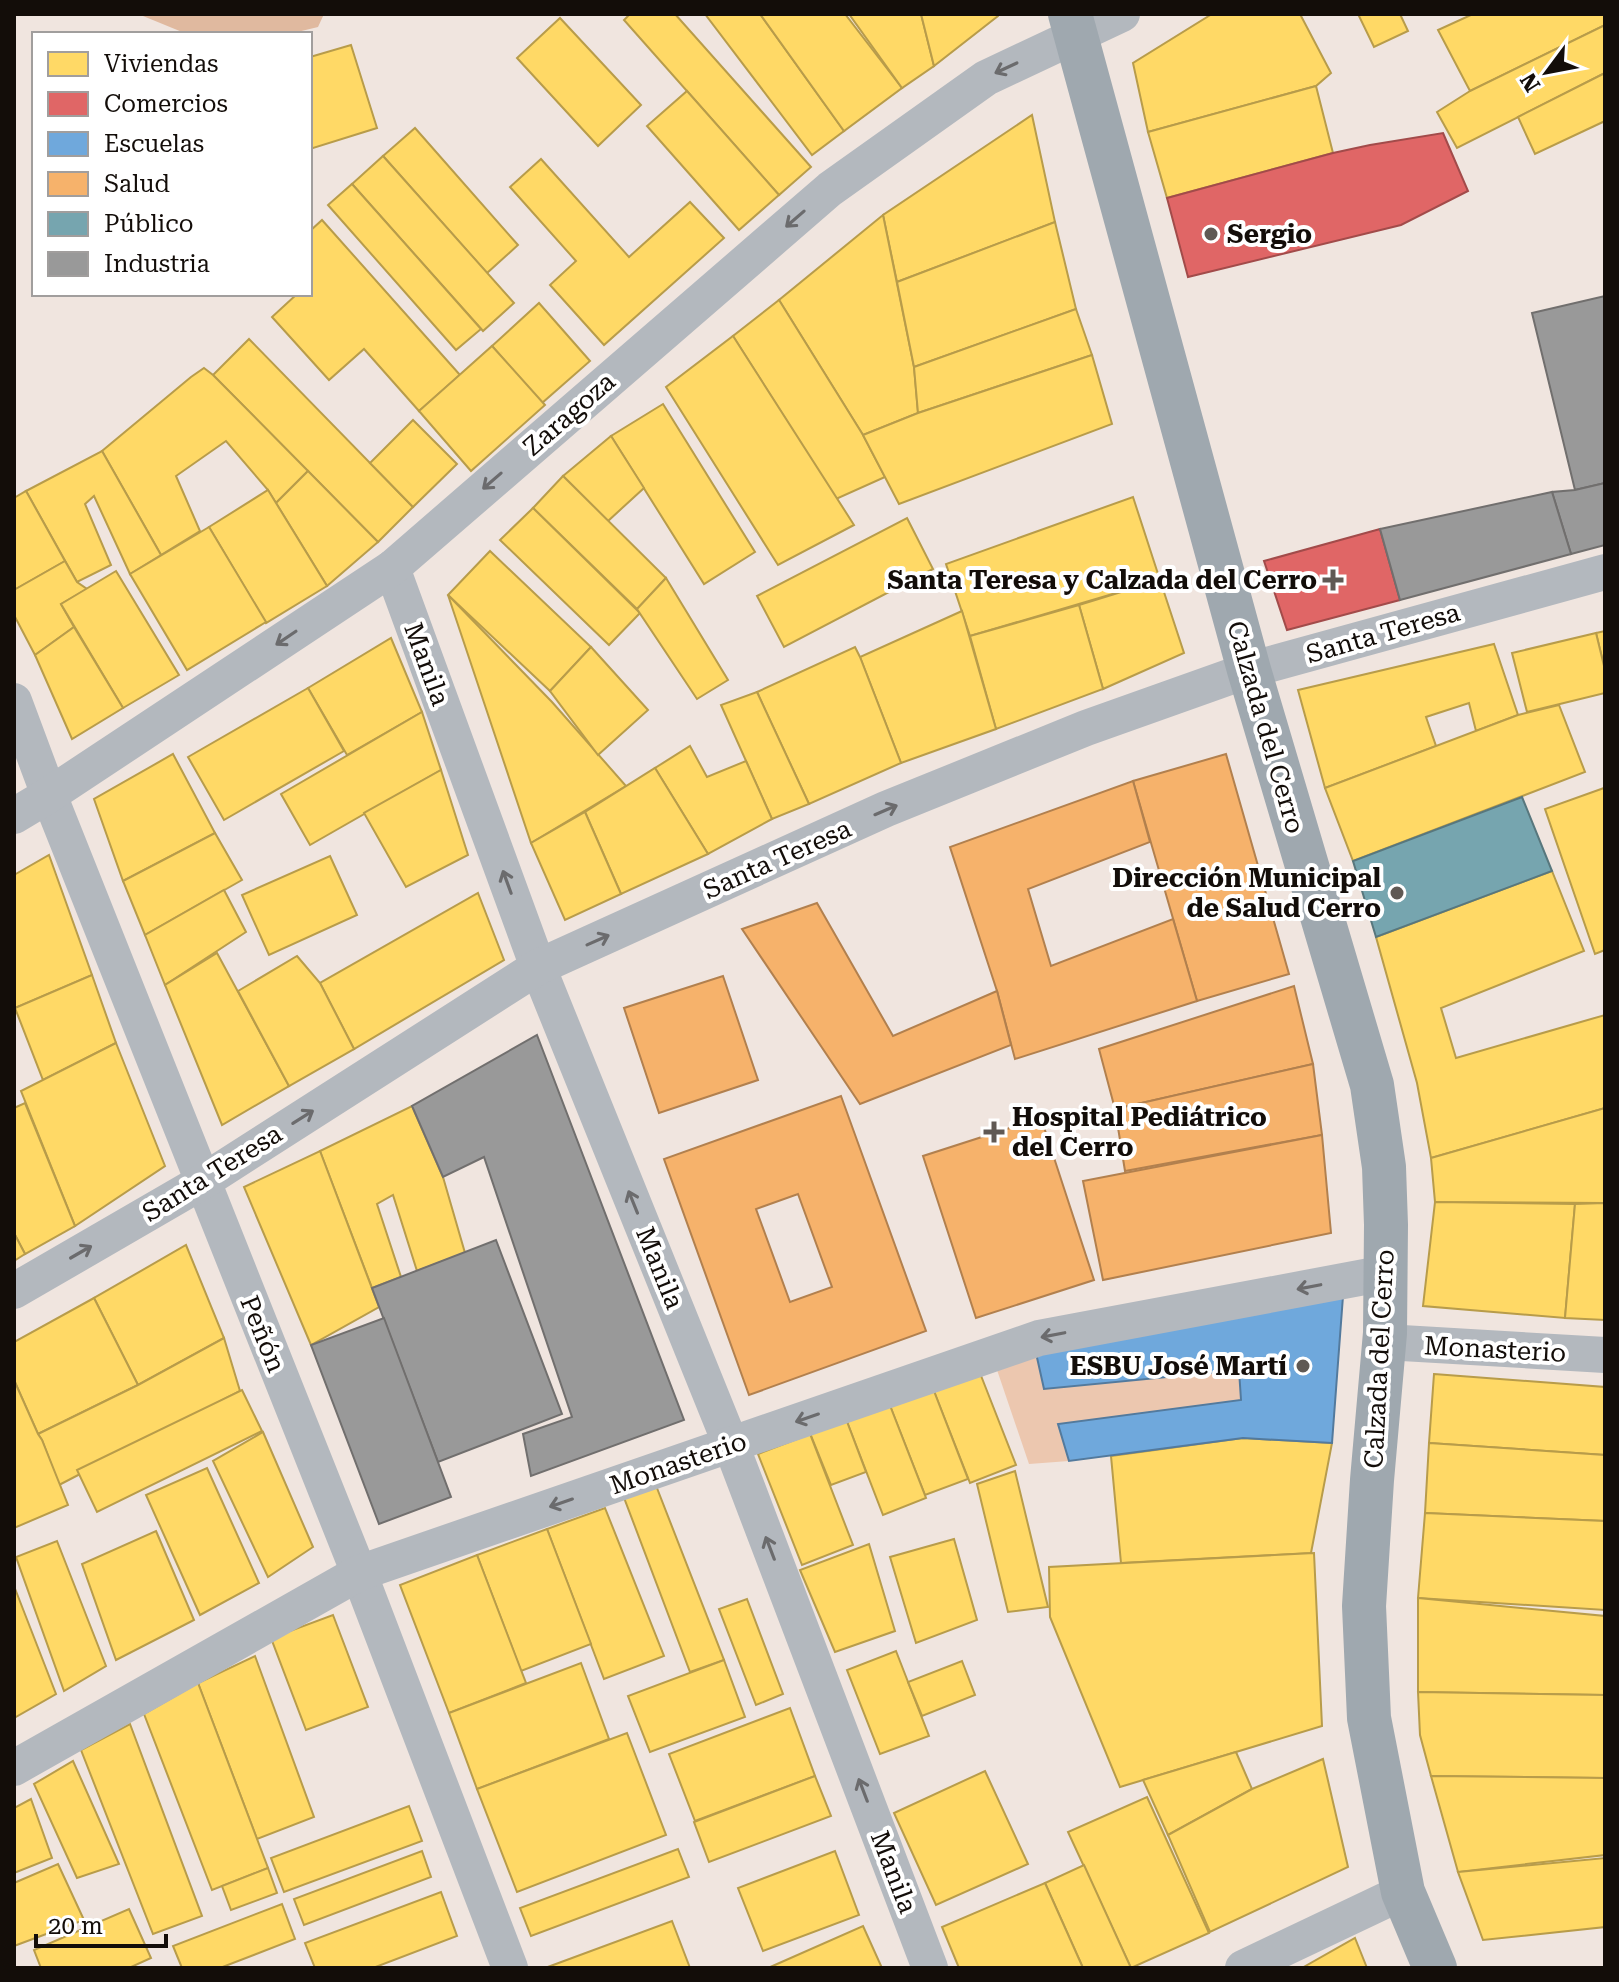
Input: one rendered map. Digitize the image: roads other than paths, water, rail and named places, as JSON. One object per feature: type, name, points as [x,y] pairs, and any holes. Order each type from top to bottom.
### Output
[{"type":"main road","name":"Calzada del Cerro","points":[[1073,24],[1249,670],[1372,1085],[1384,1167],[1386,1273],[1385,1342],[1364,1606],[1369,1718],[1403,1892],[1435,1968]]},
{"type":"street","name":"Zaragoza","points":[[14,816],[392,568],[830,189],[986,78],[1073,24],[1122,14]]},
{"type":"street","name":"Manila","points":[[392,568],[538,967],[731,1445],[930,1968]]},
{"type":"street","name":"Santa Teresa","points":[[14,1291],[202,1182],[538,967],[886,809],[1086,728],[1249,670],[1605,572]]},
{"type":"street","name":"Peñón","points":[[14,701],[359,1573],[510,1968]]},
{"type":"street","name":"Monasterio","points":[[14,1768],[359,1573],[1039,1338],[1386,1273]]},
{"type":"street","name":"Monasterio","points":[[1385,1342],[1605,1355]]},
{"type":"street","points":[[1243,1968],[1403,1892]]},
{"type":"place","name":"Sergio","points":[[1211,234]]},
{"type":"place","name":"Santa Teresa y Calzada del Cerro","points":[[1333,580]]},
{"type":"place","name":"Dirección Municipal de Salud Cerro","points":[[1397,893]]},
{"type":"place","name":"Hospital Pediátrico del Cerro","points":[[994,1132]]},
{"type":"place","name":"ESBU José Martí","points":[[1303,1366]]}]
